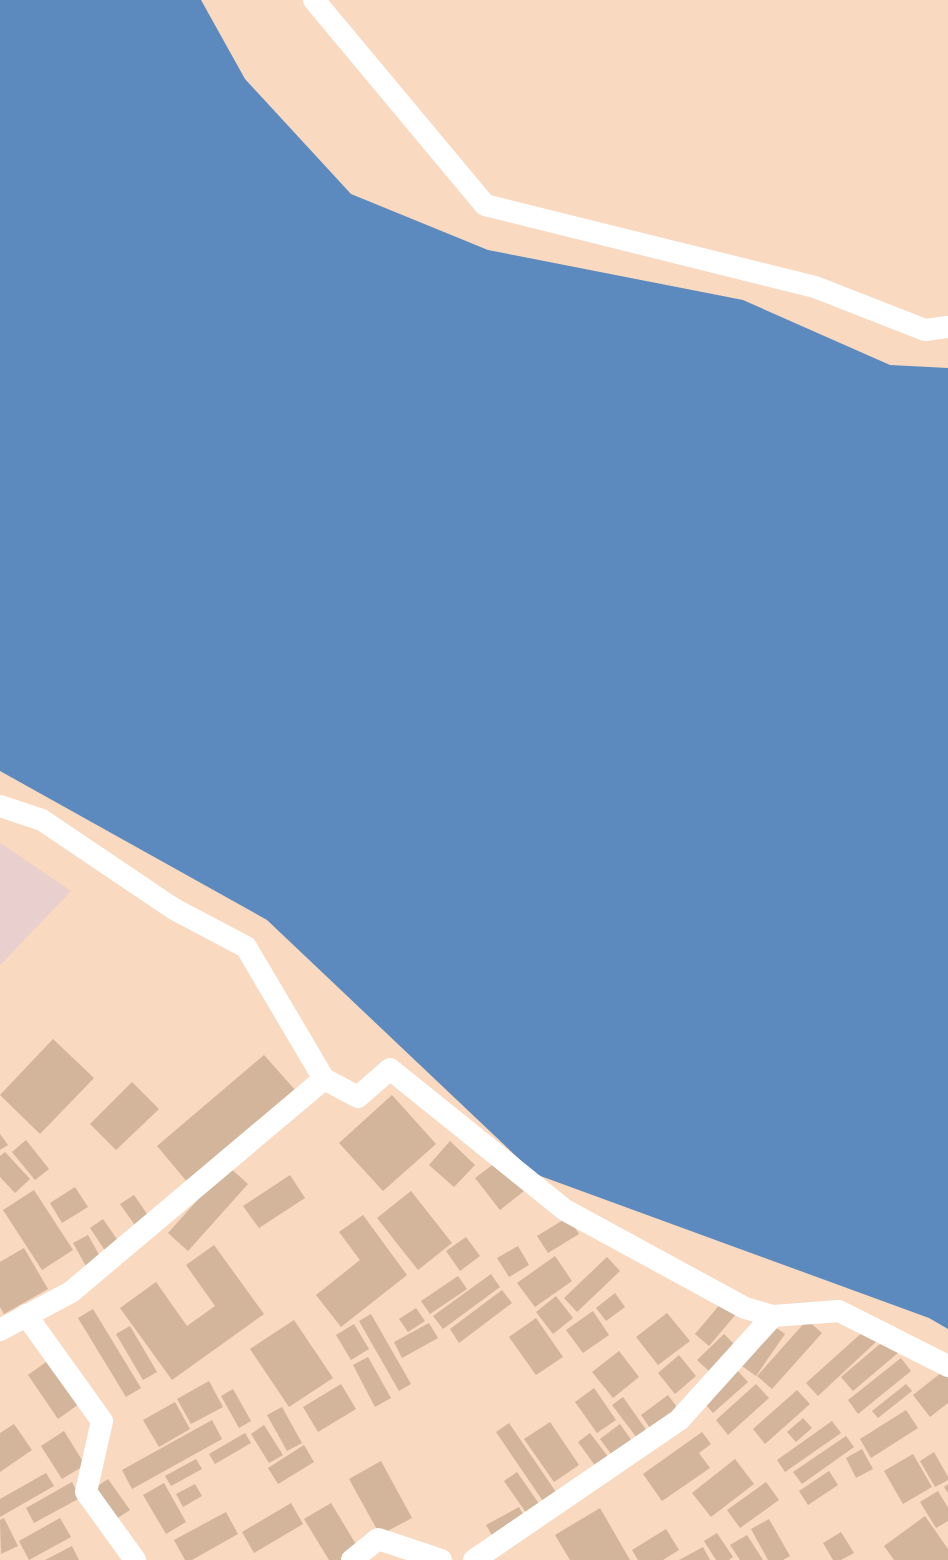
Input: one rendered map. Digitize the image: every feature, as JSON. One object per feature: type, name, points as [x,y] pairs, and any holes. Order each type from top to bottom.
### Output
[{"type":"street","points":[[314,0],[485,205],[815,287],[925,330],[948,327]]},
{"type":"street","points":[[0,806],[42,820],[174,909],[246,947],[324,1079],[358,1097],[390,1069],[565,1210],[745,1308],[773,1316],[840,1311],[948,1366]]},
{"type":"street","points":[[0,1330],[71,1292],[324,1079]]},
{"type":"street","points":[[26,1315],[102,1421],[86,1492],[134,1560]]},
{"type":"street","points":[[474,1560],[679,1420],[773,1316]]},
{"type":"street","points":[[352,1560],[378,1539],[441,1560]]},
{"type":"shaded area","points":[[0,843],[71,891],[0,965]]},
{"type":"water","points":[[0,0],[201,0],[245,79],[351,194],[488,250],[743,300],[890,365],[948,368],[948,1329],[929,1318],[535,1174],[267,920],[0,771]]},
{"type":"building","points":[[53,1039],[94,1078],[40,1134],[0,1095]]},
{"type":"building","points":[[264,1055],[296,1091],[188,1183],[157,1146]]},
{"type":"building","points":[[132,1082],[159,1109],[116,1150],[90,1124]]},
{"type":"building","points":[[392,1095],[436,1144],[383,1191],[339,1143]]},
{"type":"building","points":[[0,1134],[8,1145],[0,1150]]},
{"type":"building","points":[[26,1140],[49,1169],[35,1180],[12,1152]]},
{"type":"building","points":[[450,1141],[475,1165],[454,1187],[429,1165]]},
{"type":"building","points":[[5,1152],[30,1179],[15,1193],[0,1177],[0,1156]]},
{"type":"building","points":[[499,1160],[524,1191],[500,1210],[475,1178]]},
{"type":"building","points":[[228,1166],[248,1184],[188,1251],[168,1233]]},
{"type":"building","points":[[290,1175],[305,1198],[259,1228],[243,1206]]},
{"type":"building","points":[[75,1187],[88,1207],[62,1223],[50,1203]]},
{"type":"building","points":[[34,1190],[73,1250],[42,1270],[3,1210]]},
{"type":"building","points":[[411,1191],[452,1243],[418,1270],[377,1218]]},
{"type":"building","points":[[134,1195],[152,1221],[139,1231],[120,1204]]},
{"type":"building","points":[[363,1215],[407,1275],[341,1327],[316,1295],[360,1260],[339,1232]]},
{"type":"building","points":[[568,1217],[579,1234],[548,1253],[537,1236]]},
{"type":"building","points":[[103,1219],[121,1245],[108,1255],[90,1228]]},
{"type":"building","points":[[88,1235],[102,1260],[87,1268],[73,1243]]},
{"type":"building","points":[[466,1237],[480,1256],[460,1271],[446,1251]]},
{"type":"building","points":[[214,1245],[264,1314],[172,1380],[120,1308],[156,1282],[187,1326],[215,1306],[186,1265]]},
{"type":"building","points":[[518,1246],[529,1265],[509,1277],[497,1258]]},
{"type":"building","points":[[24,1248],[48,1289],[4,1314],[0,1307],[0,1262]]},
{"type":"building","points":[[555,1256],[572,1281],[535,1307],[517,1283]]},
{"type":"building","points":[[607,1257],[620,1271],[577,1312],[564,1298]]},
{"type":"building","points":[[491,1274],[500,1287],[443,1329],[433,1316]]},
{"type":"building","points":[[458,1276],[467,1289],[430,1314],[421,1301]]},
{"type":"building","points":[[502,1290],[512,1303],[459,1343],[450,1329]]},
{"type":"building","points":[[615,1293],[625,1307],[606,1321],[596,1308]]},
{"type":"building","points":[[556,1296],[573,1318],[553,1334],[536,1312]]},
{"type":"building","points":[[722,1302],[736,1314],[709,1346],[695,1334]]},
{"type":"building","points":[[416,1308],[425,1321],[408,1332],[399,1319]]},
{"type":"building","points":[[93,1309],[141,1388],[126,1397],[78,1318]]},
{"type":"building","points":[[593,1311],[609,1335],[583,1353],[566,1330]]},
{"type":"building","points":[[667,1313],[690,1341],[658,1365],[636,1337]]},
{"type":"building","points":[[371,1314],[411,1384],[399,1391],[359,1321]]},
{"type":"building","points":[[536,1318],[563,1357],[536,1375],[509,1337]]},
{"type":"building","points":[[294,1320],[333,1378],[289,1407],[250,1349]]},
{"type":"building","points":[[807,1320],[822,1333],[772,1389],[757,1376]]},
{"type":"building","points":[[429,1323],[438,1338],[402,1358],[394,1342]]},
{"type":"building","points":[[354,1324],[369,1349],[351,1360],[336,1335]]},
{"type":"building","points":[[771,1324],[785,1334],[756,1376],[742,1366]]},
{"type":"building","points":[[130,1326],[157,1372],[143,1380],[116,1334]]},
{"type":"building","points":[[866,1329],[877,1341],[818,1396],[806,1383]]},
{"type":"building","points":[[724,1334],[737,1347],[711,1373],[697,1360]]},
{"type":"building","points":[[887,1338],[899,1352],[853,1391],[841,1377]]},
{"type":"building","points":[[619,1351],[639,1377],[613,1398],[592,1372]]},
{"type":"building","points":[[679,1355],[696,1376],[675,1394],[658,1373]]},
{"type":"building","points":[[368,1357],[391,1398],[375,1407],[353,1365]]},
{"type":"building","points":[[901,1358],[911,1371],[858,1414],[848,1400]]},
{"type":"building","points":[[49,1360],[79,1404],[58,1419],[28,1375]]},
{"type":"building","points":[[735,1368],[748,1382],[713,1413],[700,1398]]},
{"type":"building","points":[[946,1369],[948,1372],[948,1403],[930,1417],[913,1395]]},
{"type":"building","points":[[209,1381],[223,1407],[191,1424],[177,1399]]},
{"type":"building","points":[[341,1384],[356,1409],[318,1432],[303,1407]]},
{"type":"building","points":[[756,1384],[769,1398],[728,1435],[716,1420]]},
{"type":"building","points":[[906,1384],[912,1391],[878,1418],[872,1411]]},
{"type":"building","points":[[594,1388],[616,1420],[597,1433],[575,1402]]},
{"type":"building","points":[[233,1389],[251,1421],[239,1428],[221,1396]]},
{"type":"building","points":[[797,1390],[810,1404],[765,1444],[753,1429]]},
{"type":"building","points":[[668,1395],[679,1410],[652,1431],[641,1415]]},
{"type":"building","points":[[623,1397],[647,1431],[637,1438],[612,1405]]},
{"type":"building","points":[[175,1402],[190,1429],[159,1447],[143,1420]]},
{"type":"building","points":[[282,1407],[302,1443],[287,1451],[267,1415]]},
{"type":"building","points":[[906,1410],[918,1428],[871,1458],[860,1439]]},
{"type":"building","points":[[803,1418],[812,1428],[796,1442],[787,1432]]},
{"type":"building","points":[[212,1420],[222,1439],[132,1489],[122,1470]]},
{"type":"building","points":[[832,1421],[841,1433],[785,1472],[777,1460]]},
{"type":"building","points":[[550,1422],[579,1465],[554,1482],[524,1439]]},
{"type":"building","points":[[509,1423],[560,1498],[547,1507],[496,1432]]},
{"type":"building","points":[[14,1424],[32,1450],[0,1472],[0,1433]]},
{"type":"building","points":[[620,1424],[634,1444],[614,1458],[600,1439]]},
{"type":"building","points":[[264,1425],[283,1455],[269,1463],[251,1434]]},
{"type":"building","points":[[64,1431],[85,1465],[62,1479],[41,1446]]},
{"type":"building","points":[[702,1432],[711,1444],[699,1453],[710,1468],[662,1501],[643,1474]]},
{"type":"building","points":[[245,1433],[251,1443],[215,1464],[209,1454]]},
{"type":"building","points":[[590,1433],[612,1462],[599,1471],[578,1442]]},
{"type":"building","points":[[846,1436],[854,1447],[802,1484],[793,1472]]},
{"type":"building","points":[[304,1445],[314,1462],[278,1484],[268,1468]]},
{"type":"building","points":[[862,1449],[873,1469],[856,1478],[846,1458]]},
{"type":"building","points":[[934,1452],[948,1477],[948,1480],[935,1487],[920,1461]]},
{"type":"building","points":[[913,1454],[932,1487],[903,1504],[884,1471]]},
{"type":"building","points":[[196,1459],[202,1469],[171,1486],[165,1476]]},
{"type":"building","points":[[735,1459],[754,1484],[711,1517],[692,1493]]},
{"type":"building","points":[[381,1461],[412,1518],[380,1535],[349,1479]]},
{"type":"building","points":[[829,1471],[838,1485],[808,1505],[799,1491]]},
{"type":"building","points":[[517,1472],[542,1508],[529,1517],[504,1481]]},
{"type":"building","points":[[46,1473],[54,1486],[0,1517],[0,1499]]},
{"type":"building","points":[[108,1479],[130,1510],[113,1521],[92,1490]]},
{"type":"building","points":[[72,1482],[80,1498],[34,1523],[26,1508]]},
{"type":"building","points":[[766,1482],[779,1500],[740,1528],[727,1510]]},
{"type":"building","points":[[164,1483],[186,1522],[166,1534],[143,1495]]},
{"type":"building","points":[[195,1484],[202,1496],[183,1507],[176,1494]]},
{"type":"building","points":[[948,1484],[948,1493],[944,1487]]},
{"type":"building","points":[[938,1491],[948,1508],[948,1521],[936,1528],[920,1502]]},
{"type":"building","points":[[291,1503],[303,1524],[254,1553],[242,1532]]},
{"type":"building","points":[[331,1503],[360,1551],[345,1560],[329,1560],[304,1519]]},
{"type":"building","points":[[519,1507],[527,1521],[494,1539],[486,1525]]},
{"type":"building","points":[[600,1508],[630,1560],[570,1560],[555,1535]]},
{"type":"building","points":[[226,1512],[238,1534],[192,1560],[185,1560],[174,1540]]},
{"type":"building","points":[[925,1516],[948,1549],[948,1560],[894,1560],[884,1546]]},
{"type":"building","points":[[4,1518],[18,1546],[1,1554],[0,1520]]},
{"type":"building","points":[[60,1518],[71,1537],[29,1560],[19,1541]]},
{"type":"building","points":[[769,1519],[790,1556],[783,1560],[768,1560],[751,1529]]},
{"type":"building","points":[[666,1529],[679,1550],[663,1560],[638,1560],[632,1550]]},
{"type":"building","points":[[841,1532],[854,1553],[841,1560],[833,1560],[823,1543]]},
{"type":"building","points":[[717,1533],[733,1557],[729,1560],[716,1560],[704,1541]]},
{"type":"building","points":[[747,1535],[763,1560],[740,1560],[730,1545]]},
{"type":"building","points":[[72,1546],[79,1560],[45,1560]]},
{"type":"building","points":[[703,1547],[710,1560],[679,1560]]}]
